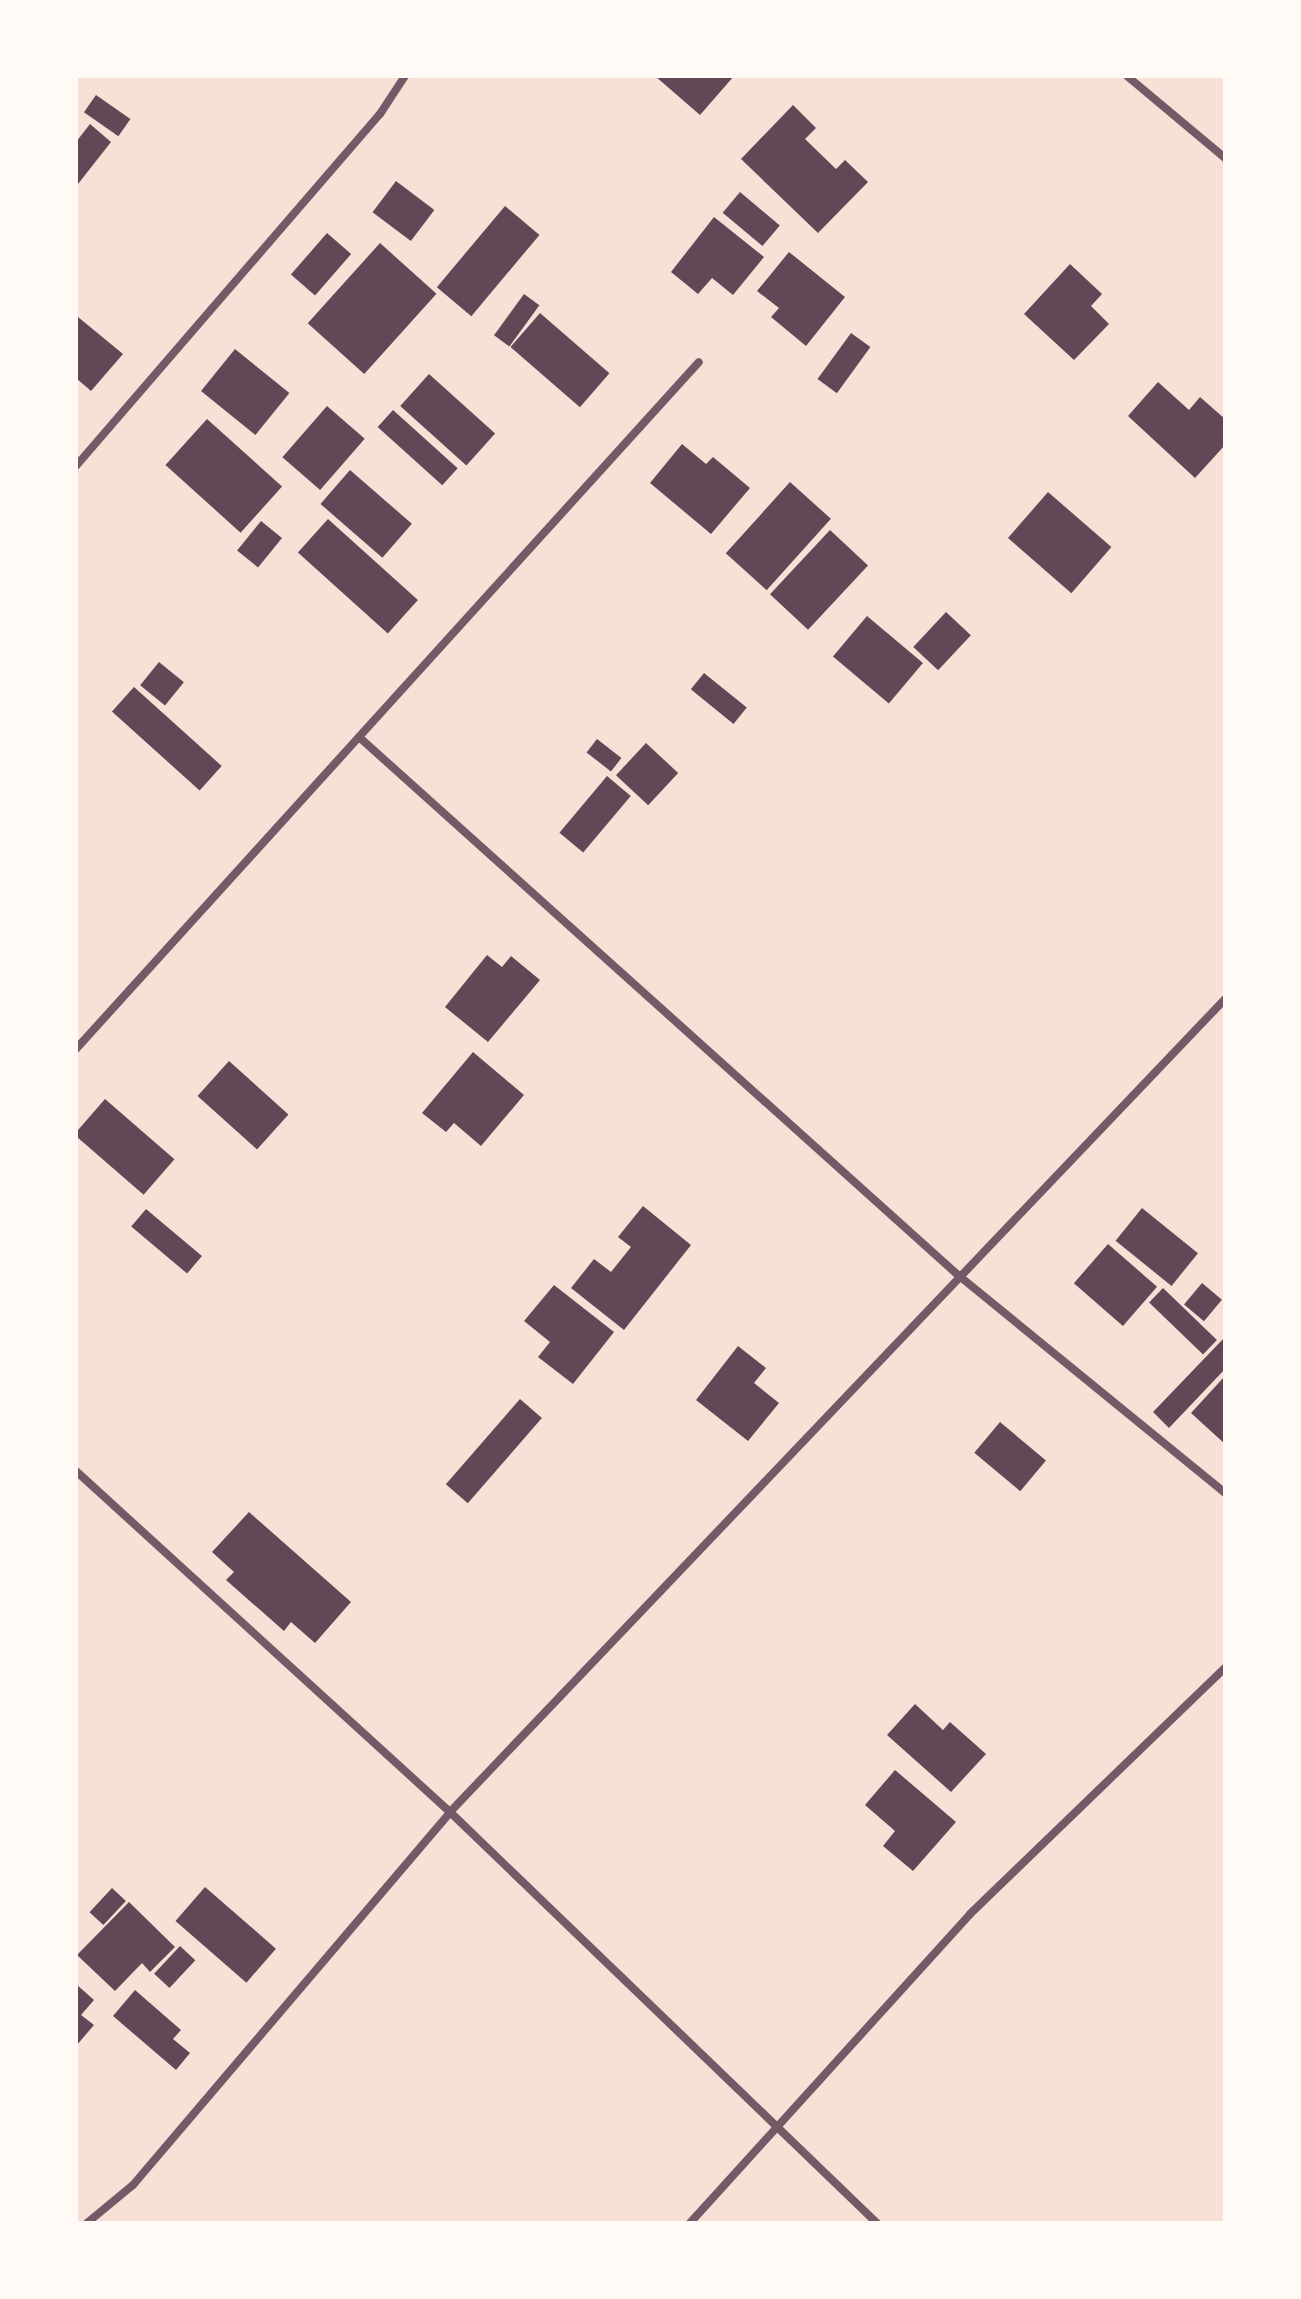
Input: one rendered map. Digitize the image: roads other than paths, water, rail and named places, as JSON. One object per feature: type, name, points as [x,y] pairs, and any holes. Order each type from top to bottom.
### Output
[{"type":"street","points":[[76,466],[380,114],[405,76]]},
{"type":"street","points":[[1127,76],[1225,158]]},
{"type":"street","points":[[76,1049],[699,362]]},
{"type":"street","points":[[359,737],[958,1275],[1225,1493]]},
{"type":"street","points":[[87,2223],[133,2185],[450,1812],[958,1275],[1225,999]]},
{"type":"street","points":[[76,1471],[450,1812],[877,2223]]},
{"type":"street","points":[[690,2223],[774,2126],[970,1914],[1225,1668]]}]
